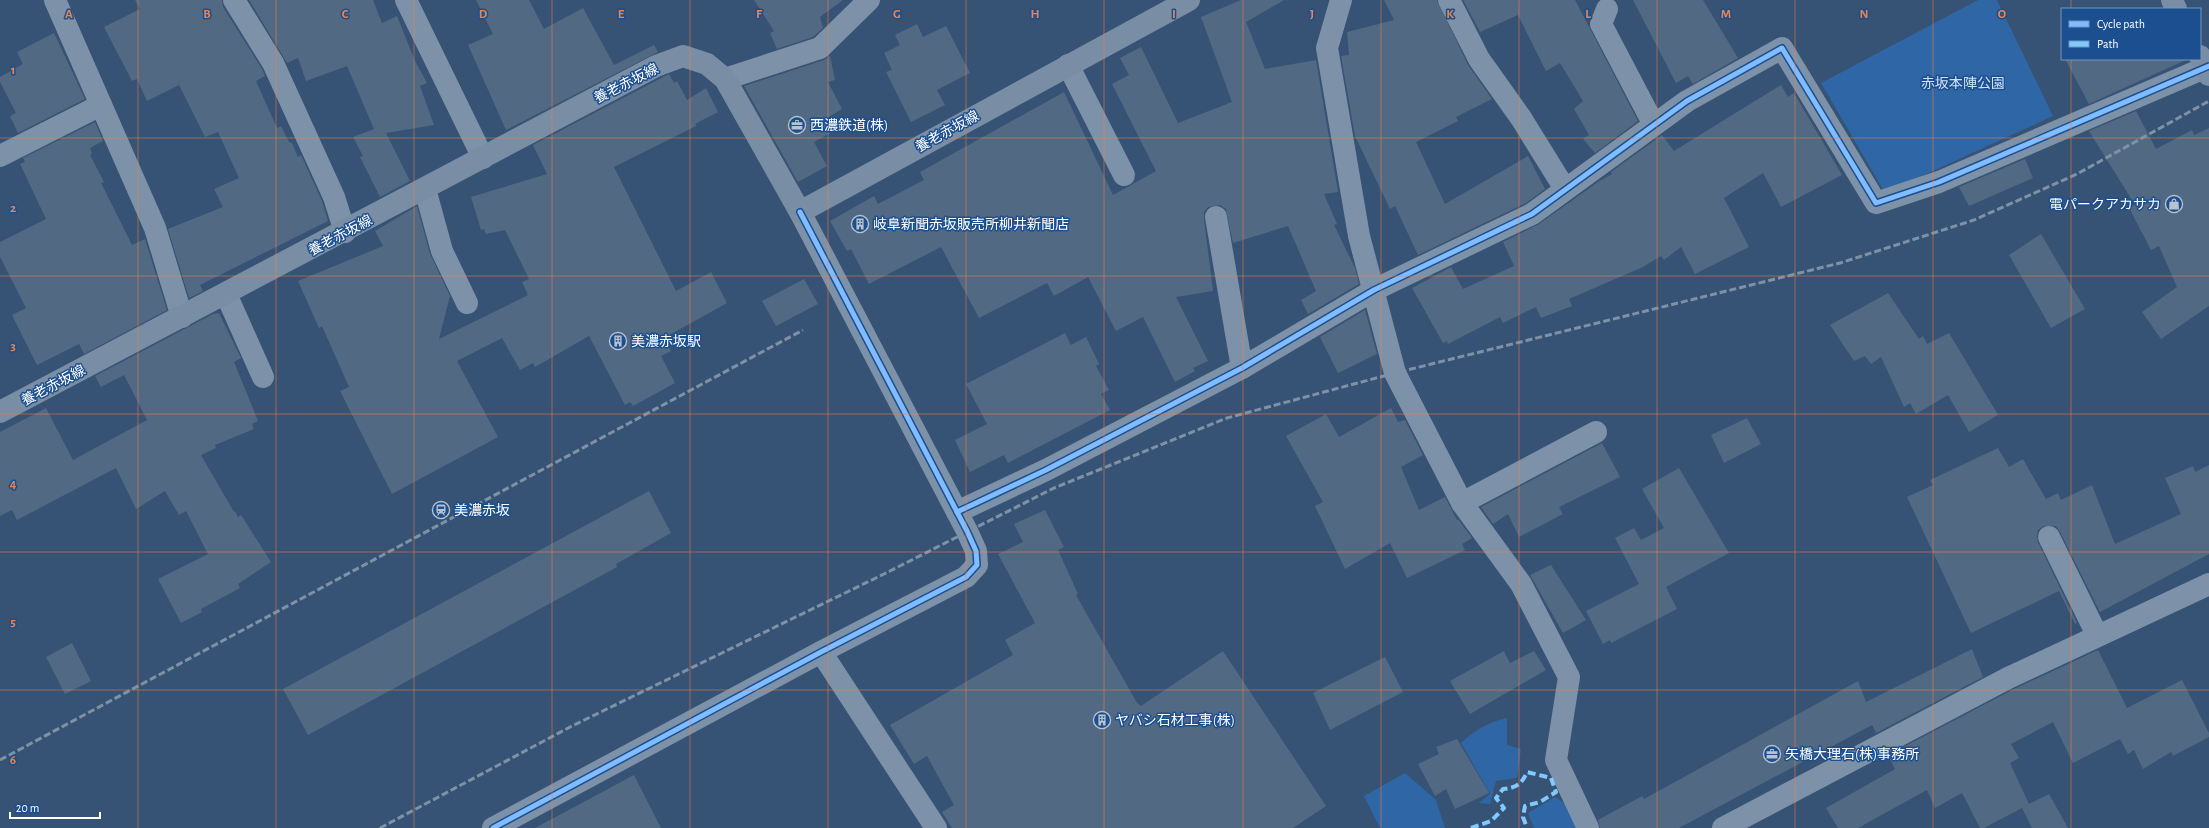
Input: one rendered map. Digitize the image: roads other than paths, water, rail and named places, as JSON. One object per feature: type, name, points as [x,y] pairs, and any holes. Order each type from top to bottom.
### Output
[{"type":"main road","name":"養老赤坂線","points":[[0,412],[345,232],[656,66],[682,56],[707,64],[725,79],[800,212],[1189,0]]},
{"type":"street","points":[[55,0],[156,228],[182,317]]},
{"type":"street","points":[[234,0],[273,63],[334,197],[345,232]]},
{"type":"street","points":[[406,0],[484,158]]},
{"type":"street","points":[[725,79],[820,48],[869,0]]},
{"type":"street","points":[[1341,0],[1327,48],[1359,236],[1395,373],[1462,503],[1521,584],[1569,678],[1556,760],[1588,828]]},
{"type":"street","points":[[1449,0],[1479,59],[1520,118],[1566,189]]},
{"type":"street","points":[[1607,9],[1601,24],[1654,125]]},
{"type":"street","points":[[957,512],[1046,470],[1242,368],[1374,290],[1532,214],[1687,101],[1782,48],[1876,203],[1939,182],[2206,66]]},
{"type":"street","points":[[1068,65],[1124,175]]},
{"type":"street","points":[[0,156],[101,105]]},
{"type":"street","points":[[425,189],[442,251],[467,303]]},
{"type":"street","points":[[494,828],[821,652],[966,577],[977,566],[976,551],[957,512],[800,212]]},
{"type":"street","points":[[1216,217],[1242,368]]},
{"type":"street","points":[[226,294],[263,377]]},
{"type":"street","points":[[1462,503],[1596,432]]},
{"type":"street","points":[[2049,537],[2097,635]]},
{"type":"street","points":[[1723,828],[2008,678],[2097,635],[2209,584]]},
{"type":"street","points":[[821,652],[936,828]]},
{"type":"railway","points":[[380,828],[572,726],[884,574],[1054,488],[1227,418],[1395,373],[1840,263],[1974,220],[2077,174],[2209,101]]},
{"type":"railway","points":[[0,760],[803,330]]},
{"type":"place","name":"西濃鉄道(株)","points":[[797,125]]},
{"type":"place","name":"電パークアカサカ","points":[[2174,204]]},
{"type":"place","name":"岐阜新聞赤坂販売所柳井新聞店","points":[[860,224]]},
{"type":"place","name":"美濃赤坂駅","points":[[618,341]]},
{"type":"place","name":"美濃赤坂","points":[[441,510]]},
{"type":"place","name":"ヤバシ石材工事(株)","points":[[1102,720]]},
{"type":"place","name":"矢橋大理石(株)事務所","points":[[1772,754]]},
{"type":"park label","name":"赤坂本陣公園","points":[[1963,83]]}]
